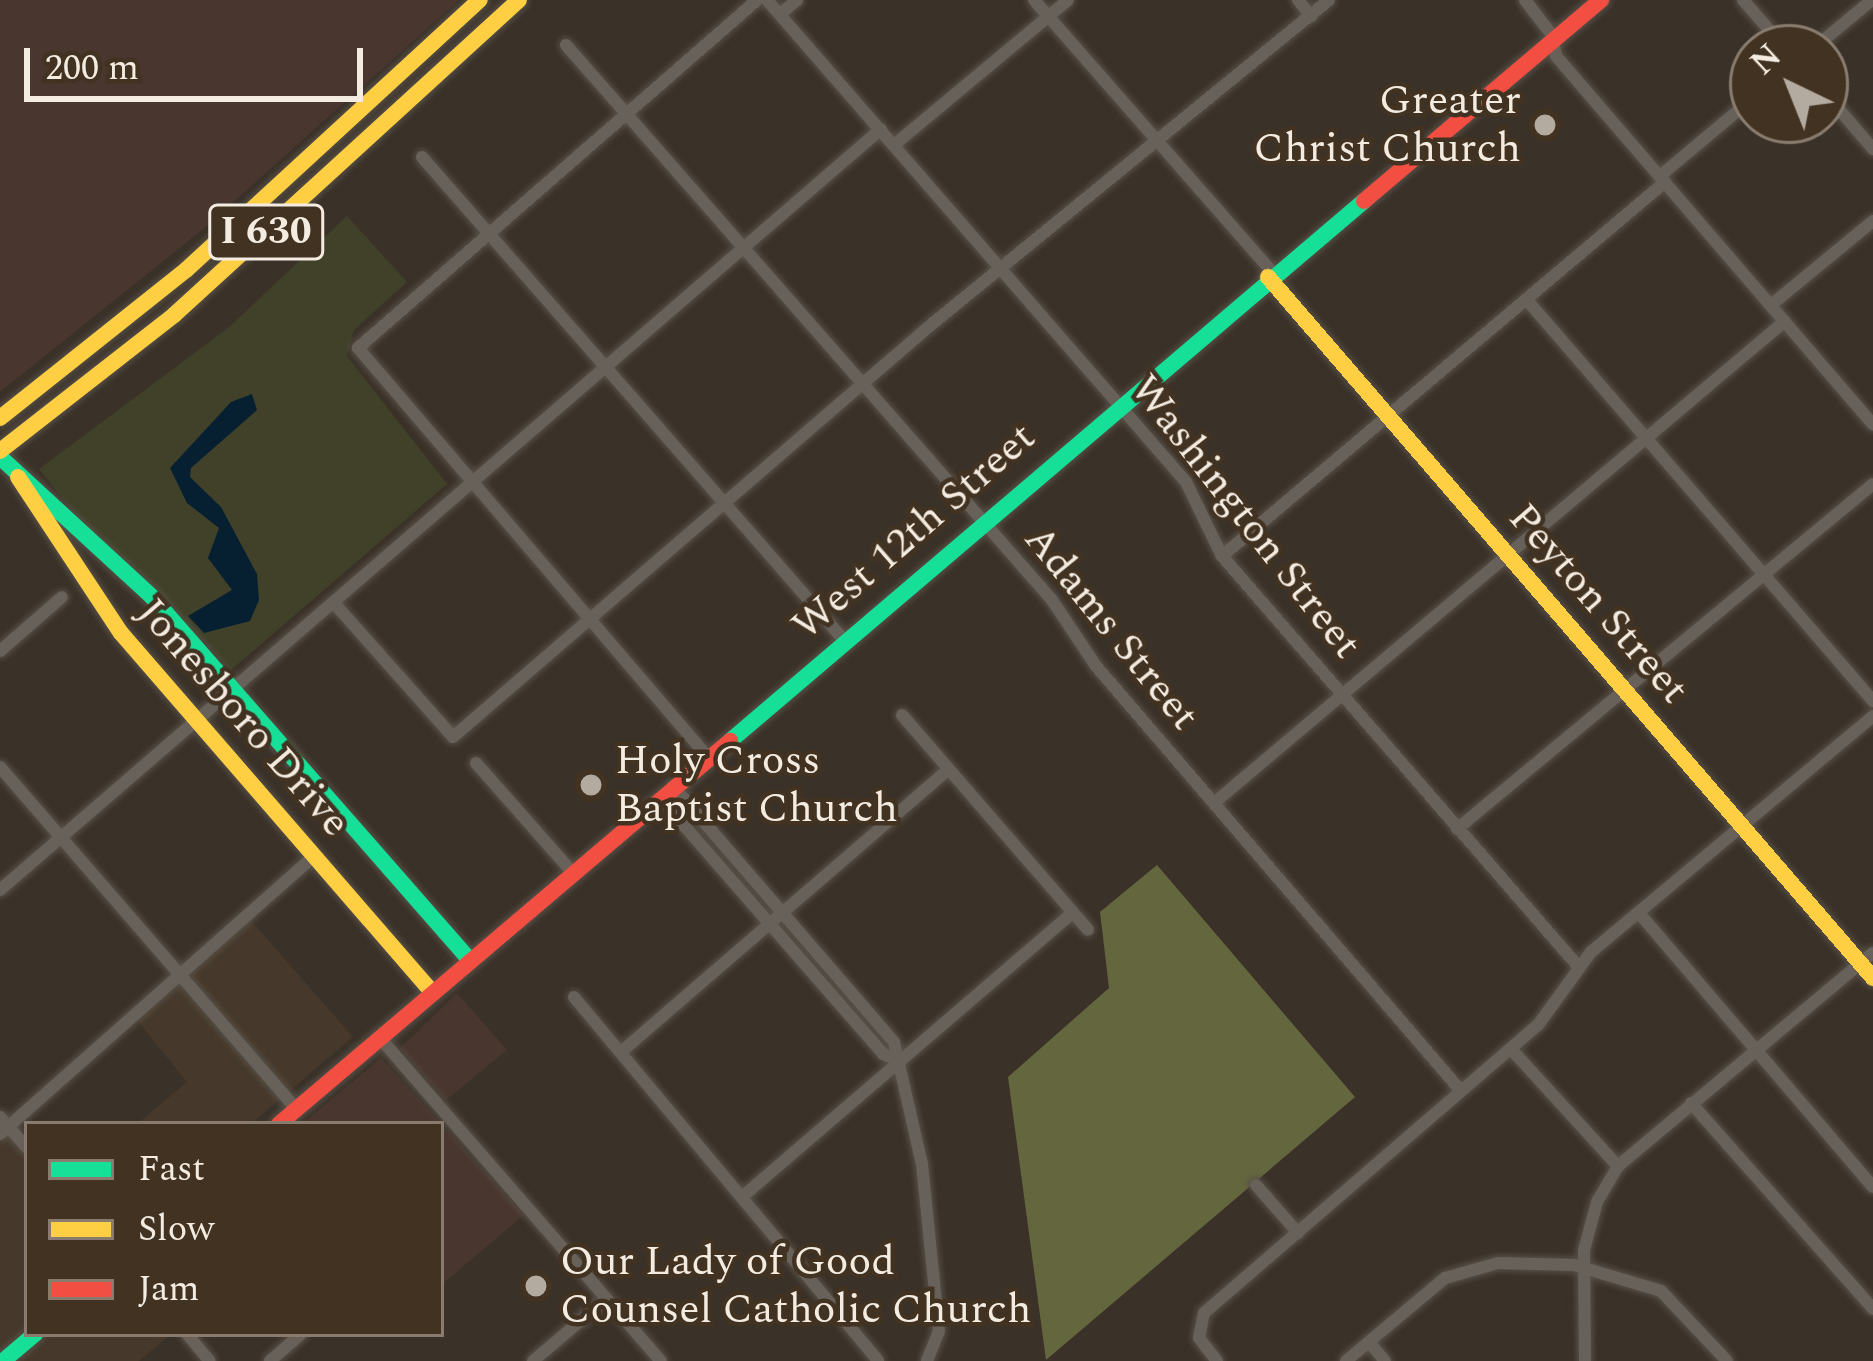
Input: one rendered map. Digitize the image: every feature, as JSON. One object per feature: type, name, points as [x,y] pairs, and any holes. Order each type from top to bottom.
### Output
[{"type":"main road","name":"I 630","points":[[0,418],[186,270],[480,0]]},
{"type":"main road","name":"I 630","points":[[0,454],[173,315],[519,0]]},
{"type":"main road","name":"West 12th Street","points":[[282,1121],[980,521],[1601,0]]},
{"type":"main road","name":"Peyton Street","points":[[1271,275],[1743,826],[1867,958],[1873,978]]},
{"type":"main road","name":"Jonesboro Drive","points":[[0,454],[103,610],[432,992]]},
{"type":"main road","name":"Jonesboro Drive","points":[[18,477],[152,597],[469,959]]},
{"type":"main road","points":[[3,1361],[31,1337]]},
{"type":"street","points":[[706,757],[359,354],[360,343],[757,0]]},
{"type":"street","name":"Washington Street","points":[[766,0],[1186,482],[1222,556],[1577,965]]},
{"type":"street","points":[[780,14],[796,0]]},
{"type":"street","name":"Peyton Street","points":[[1034,0],[1271,275]]},
{"type":"street","points":[[894,145],[1068,0]]},
{"type":"street","points":[[1298,0],[1311,16]]},
{"type":"street","points":[[334,603],[453,736],[861,384],[1160,144],[1329,0]]},
{"type":"street","points":[[1526,0],[1553,41],[1556,56],[1873,424]]},
{"type":"street","points":[[1743,0],[1764,24]]},
{"type":"street","points":[[1843,24],[1872,0]]},
{"type":"street","name":"Adams Street","points":[[566,45],[980,521],[1461,1091]]},
{"type":"street","points":[[1222,556],[1527,300],[1729,119]]},
{"type":"street","points":[[1849,121],[1873,149]]},
{"type":"street","points":[[0,890],[881,129]]},
{"type":"street","points":[[422,157],[843,639]]},
{"type":"street","points":[[1771,305],[1873,221]]},
{"type":"street","points":[[1527,300],[1873,701]]},
{"type":"street","points":[[1214,803],[1785,321]]},
{"type":"street","points":[[1457,829],[1873,484]]},
{"type":"street","points":[[0,651],[62,597]]},
{"type":"street","points":[[902,715],[1088,930]]},
{"type":"street","points":[[1217,1361],[1197,1331],[1204,1313],[1510,1049],[1577,965],[1873,716]]},
{"type":"street","points":[[476,763],[572,872]]},
{"type":"street","points":[[0,767],[296,1108]]},
{"type":"street","points":[[621,1052],[948,770]]},
{"type":"street","points":[[666,792],[783,912],[894,1042],[922,1164],[938,1331],[927,1361]]},
{"type":"street","points":[[666,792],[770,924],[883,1054],[900,1061]]},
{"type":"street","points":[[3,1126],[314,856]]},
{"type":"street","points":[[742,1197],[1072,913]]},
{"type":"street","points":[[1639,913],[1873,1187]]},
{"type":"street","points":[[1586,1361],[1584,1268],[1592,1214],[1618,1166],[1867,958]]},
{"type":"street","points":[[574,997],[878,1361]]},
{"type":"street","points":[[380,1038],[661,1361]]},
{"type":"street","points":[[1510,1049],[1618,1166]]},
{"type":"street","points":[[1691,1103],[1873,1309]]},
{"type":"street","points":[[1256,1185],[1298,1232]]},
{"type":"street","points":[[1346,1361],[1467,1269],[1584,1268],[1660,1291],[1727,1361]]},
{"type":"street","points":[[533,1361],[606,1299]]},
{"type":"street","points":[[190,1337],[211,1361]]},
{"type":"street","points":[[270,1361],[298,1337]]},
{"type":"street","points":[[1369,1342],[1385,1361]]},
{"type":"shaded area","points":[[0,0],[459,0],[201,231],[0,392]]},
{"type":"shaded area","points":[[246,915],[353,1037],[255,1121],[141,1121],[187,1082],[132,1014]]},
{"type":"shaded area","points":[[457,993],[507,1050],[446,1100],[400,1048]]},
{"type":"shaded area","points":[[381,1058],[438,1121],[306,1121]]},
{"type":"shaded area","points":[[8,1127],[24,1145],[24,1337],[167,1337],[139,1361],[0,1361],[0,1135]]},
{"type":"shaded area","points":[[444,1127],[524,1215],[444,1282]]},
{"type":"green space","points":[[347,216],[407,282],[354,330],[347,356],[447,484],[231,670],[84,525],[39,469],[228,328]]},
{"type":"green space","points":[[1157,865],[1355,1097],[1046,1360],[1008,1077],[1109,988],[1100,912]]},
{"type":"water","points":[[252,394],[257,410],[191,468],[190,477],[221,507],[257,574],[259,600],[250,621],[204,633],[188,616],[232,590],[208,558],[219,528],[187,503],[170,468],[231,402]]},
{"type":"traffic: fast","points":[[730,741],[1364,201]]},
{"type":"traffic: fast","points":[[0,457],[152,597],[469,959]]},
{"type":"traffic: fast","points":[[3,1361],[31,1337]]},
{"type":"traffic: slow","points":[[0,418],[186,270],[480,0]]},
{"type":"traffic: slow","points":[[0,451],[174,315],[519,0]]},
{"type":"traffic: slow","points":[[1268,277],[1873,978]]},
{"type":"traffic: slow","points":[[18,477],[121,633],[432,992]]},
{"type":"traffic: jam","points":[[1364,201],[1601,0]]},
{"type":"traffic: jam","points":[[283,1121],[730,741]]},
{"type":"place","name":"Greater Christ Church","points":[[1545,125]]},
{"type":"place","name":"Holy Cross Baptist Church","points":[[591,785]]},
{"type":"place","name":"Our Lady of Good Counsel Catholic Church","points":[[536,1286]]}]
